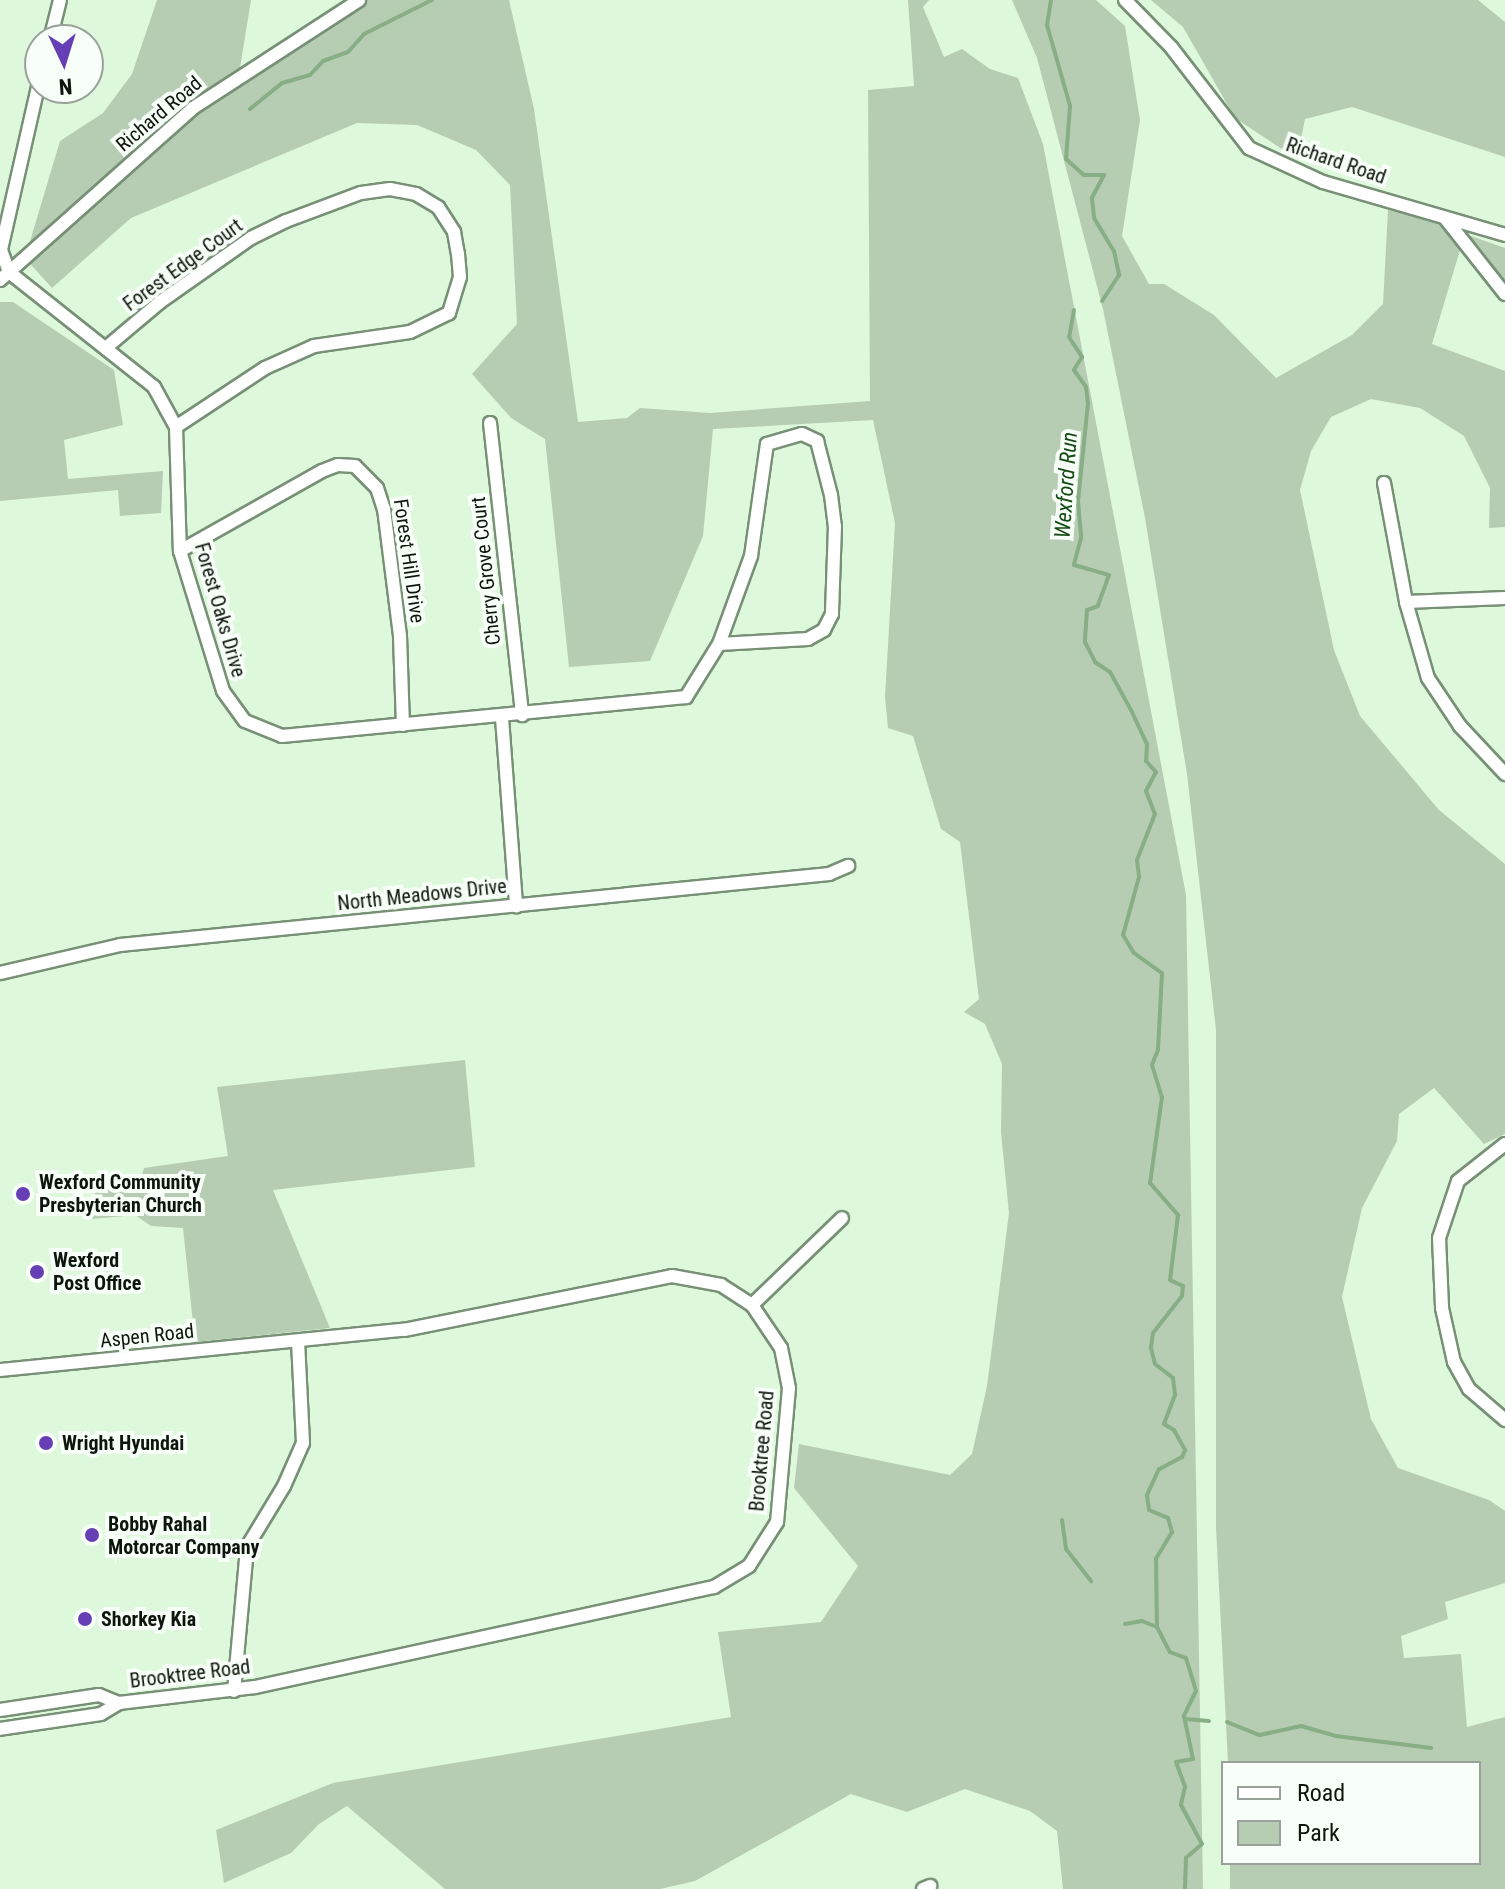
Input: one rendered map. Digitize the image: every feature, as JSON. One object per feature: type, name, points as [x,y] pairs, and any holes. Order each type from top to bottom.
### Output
[{"type":"street","points":[[54,24],[60,0]]},
{"type":"street","name":"Richard Road","points":[[4,276],[193,108],[359,0]]},
{"type":"street","name":"Richard Road","points":[[1125,0],[1171,47],[1249,148],[1323,182],[1505,235]]},
{"type":"street","points":[[4,276],[1,250],[7,205],[33,104]]},
{"type":"street","name":"Forest Edge Court","points":[[108,346],[173,292],[251,238],[286,221],[361,193],[390,189],[416,194],[438,207],[454,232],[458,254],[460,277],[449,313],[410,332],[314,346],[265,368],[176,427]]},
{"type":"street","points":[[1445,218],[1505,294]]},
{"type":"street","name":"Forest Oaks Drive","points":[[4,276],[108,346],[154,387],[176,427],[180,551],[223,691],[245,721],[282,736],[502,718]]},
{"type":"street","name":"Cherry Grove Court","points":[[490,423],[522,715]]},
{"type":"street","points":[[516,906],[502,718],[686,697],[719,644],[751,556],[767,444],[802,434],[817,441],[831,495],[835,526],[832,614],[824,630],[808,639],[719,644]]},
{"type":"street","name":"Forest Hill Drive","points":[[180,551],[322,471],[338,465],[355,466],[377,488],[384,509],[400,636],[403,725]]},
{"type":"street","points":[[1384,483],[1418,652],[1443,705],[1505,774]]},
{"type":"street","points":[[1406,602],[1505,598]]},
{"type":"street","name":"North Meadows Drive","points":[[0,973],[120,945],[829,874],[848,866]]},
{"type":"street","points":[[1505,1144],[1458,1181],[1439,1238],[1442,1308],[1454,1362],[1469,1389],[1505,1420]]},
{"type":"street","points":[[752,1305],[842,1218]]},
{"type":"street","name":"Brooktree Road","points":[[0,1729],[101,1714],[119,1703],[234,1691],[456,1640],[688,1595],[738,1574],[766,1544],[777,1522],[789,1402],[781,1348],[752,1305],[721,1285],[672,1276],[446,1324],[298,1341]]},
{"type":"street","points":[[234,1691],[247,1547],[284,1486],[303,1443],[298,1341]]},
{"type":"street","name":"Aspen Road","points":[[0,1370],[298,1341]]},
{"type":"street","name":"Brooktree Road","points":[[0,1710],[99,1695],[119,1703]]},
{"type":"green space","points":[[157,0],[251,0],[239,74],[352,0],[509,0],[534,109],[578,422],[627,418],[640,408],[710,413],[870,401],[868,90],[914,86],[908,0],[929,0],[923,7],[944,57],[962,49],[990,69],[1018,78],[1043,144],[1186,895],[1203,1889],[1063,1889],[1057,1831],[1030,1811],[965,1789],[907,1812],[851,1794],[695,1881],[660,1889],[445,1889],[347,1806],[319,1824],[291,1853],[224,1883],[216,1830],[333,1783],[731,1717],[718,1632],[821,1622],[858,1566],[794,1488],[799,1444],[950,1475],[972,1454],[987,1386],[1009,1213],[1001,1132],[1002,1064],[985,1024],[964,1012],[979,999],[960,842],[941,829],[913,736],[888,728],[885,697],[895,523],[873,420],[713,429],[703,536],[650,661],[569,667],[545,439],[511,418],[472,374],[517,324],[510,185],[476,150],[417,125],[357,123],[131,218],[52,288],[25,258],[60,141],[103,113],[132,74]]},
{"type":"green space","points":[[1012,0],[1096,0],[1125,26],[1140,120],[1122,236],[1149,284],[1164,284],[1214,315],[1276,378],[1352,335],[1383,304],[1388,210],[1439,222],[1460,250],[1432,344],[1505,371],[1505,527],[1489,528],[1490,488],[1464,436],[1420,408],[1371,399],[1331,417],[1311,451],[1300,490],[1334,650],[1360,716],[1439,810],[1505,864],[1505,1134],[1484,1144],[1434,1088],[1399,1114],[1397,1141],[1362,1208],[1342,1297],[1371,1419],[1398,1468],[1489,1500],[1505,1511],[1505,1583],[1445,1602],[1448,1619],[1401,1636],[1404,1658],[1461,1654],[1467,1727],[1505,1717],[1505,1889],[1230,1889],[1230,1865],[1481,1865],[1481,1761],[1228,1761],[1216,1528],[1216,1030],[1187,774],[1145,518],[1103,309],[1037,58]]},
{"type":"green space","points":[[1151,0],[1478,0],[1505,22],[1505,157],[1352,107],[1305,119],[1297,159],[1235,118],[1183,27]]},
{"type":"green space","points":[[1471,236],[1505,248],[1505,285],[1468,240]]},
{"type":"green space","points":[[0,302],[13,302],[114,370],[123,425],[64,440],[68,479],[163,471],[161,513],[120,516],[118,490],[0,501]]},
{"type":"green space","points":[[465,1060],[475,1167],[273,1190],[330,1328],[195,1342],[183,1228],[151,1226],[135,1215],[92,1219],[95,1191],[139,1185],[144,1168],[228,1156],[217,1087]]},
{"type":"waterway","points":[[250,109],[282,83],[310,75],[323,61],[348,52],[364,34],[432,0]]},
{"type":"waterway","name":"Wexford Run","points":[[1051,0],[1047,25],[1070,106],[1066,159],[1084,175],[1104,175],[1092,198],[1094,218],[1114,251],[1119,275],[1102,301]]},
{"type":"waterway","name":"Wexford Run","points":[[1074,310],[1069,337],[1082,357],[1074,370],[1086,387],[1088,403],[1078,501],[1081,538],[1074,565],[1109,575],[1098,606],[1087,610],[1085,642],[1095,662],[1110,672],[1131,710],[1147,744],[1146,761],[1156,772],[1146,791],[1155,814],[1137,860],[1139,877],[1123,935],[1134,953],[1162,973],[1158,1050],[1152,1065],[1162,1097],[1150,1183],[1178,1215],[1170,1280],[1183,1286],[1182,1296],[1153,1333],[1151,1348],[1155,1364],[1173,1378],[1175,1395],[1164,1424],[1174,1430],[1185,1450],[1182,1457],[1159,1469],[1147,1495],[1149,1510],[1168,1518],[1172,1532],[1156,1559],[1157,1627],[1170,1652],[1186,1658],[1196,1691],[1184,1716],[1193,1759],[1176,1762],[1185,1787],[1181,1805],[1202,1844],[1186,1858],[1185,1889]]},
{"type":"waterway","points":[[1062,1520],[1066,1549],[1091,1581]]},
{"type":"waterway","points":[[1125,1624],[1142,1621],[1157,1627]]},
{"type":"waterway","points":[[1185,1719],[1209,1721]]},
{"type":"waterway","points":[[1227,1722],[1260,1735],[1301,1726],[1336,1736],[1431,1748]]},
{"type":"place","name":"Wexford Community Presbyterian Church","points":[[23,1194]]},
{"type":"place","name":"Wexford Post Office","points":[[37,1272]]},
{"type":"place","name":"Wright Hyundai","points":[[46,1443]]},
{"type":"place","name":"Bobby Rahal Motorcar Company","points":[[92,1535]]},
{"type":"place","name":"Shorkey Kia","points":[[85,1619]]}]
